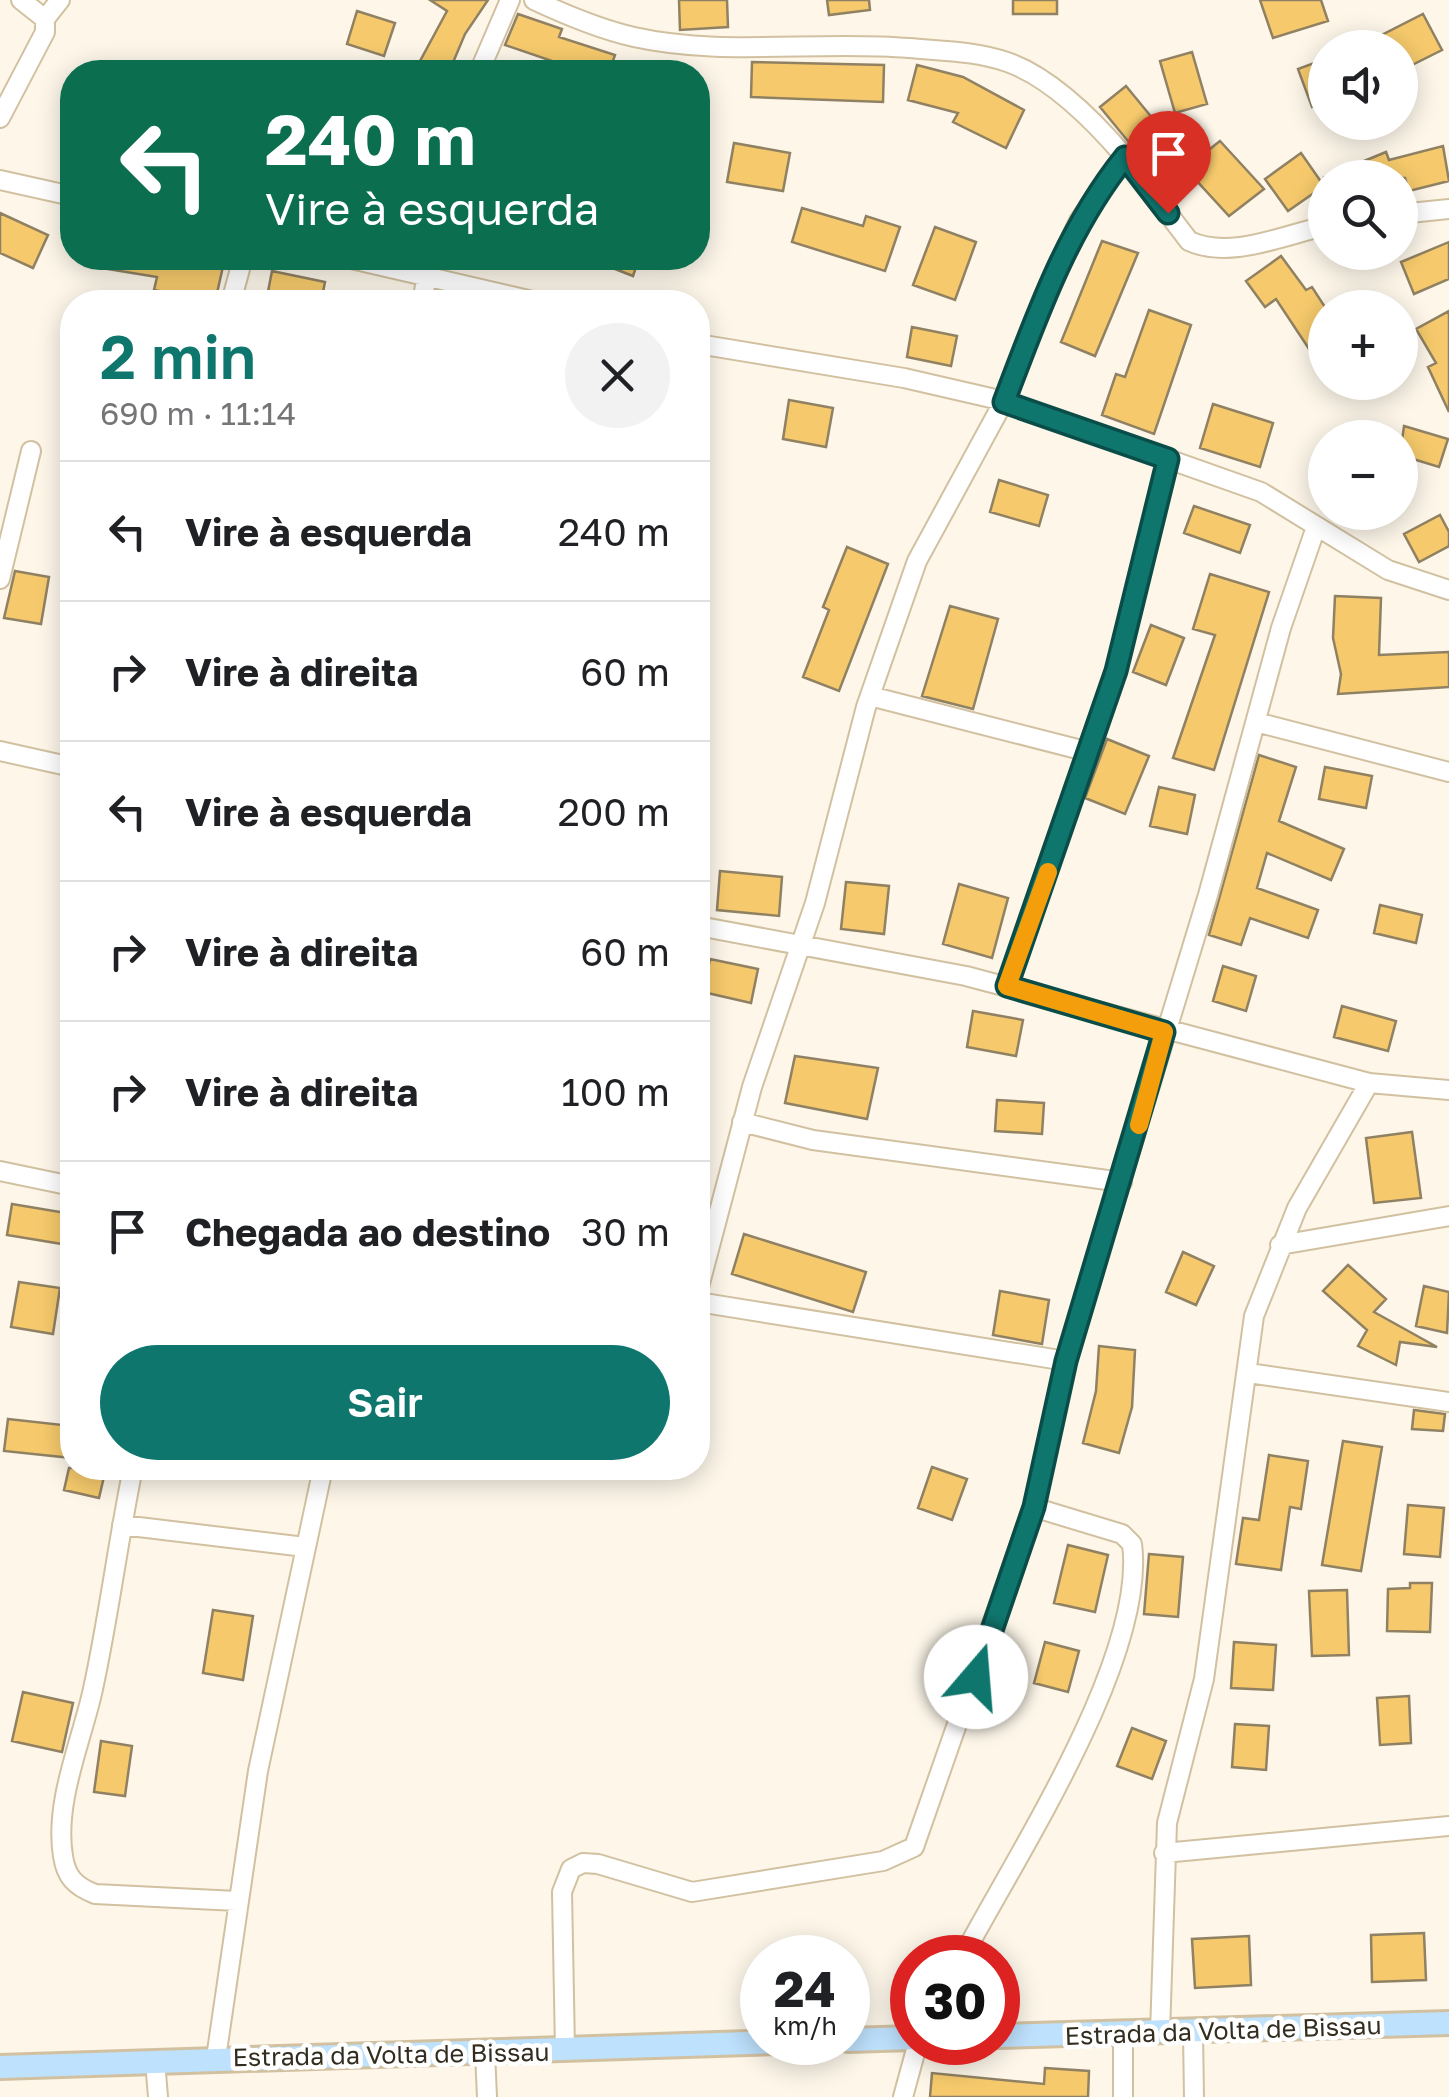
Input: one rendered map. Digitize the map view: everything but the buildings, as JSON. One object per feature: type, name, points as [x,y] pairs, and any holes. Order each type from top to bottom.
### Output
[{"type":"main road","name":"Estrada da Volta de Bissau","points":[[1020,2036],[1449,2023]]},
{"type":"main road","name":"Estrada da Volta de Bissau","points":[[0,2068],[740,2044]]},
{"type":"street","points":[[21,0],[45,18]]},
{"type":"street","points":[[0,118],[45,32],[45,18],[60,0]]},
{"type":"street","points":[[484,60],[510,0]]},
{"type":"street","points":[[534,0],[596,27],[637,38],[695,45],[872,45],[967,53],[1006,62],[1035,75],[1125,157],[1189,241],[1222,250],[1308,230]]},
{"type":"street","points":[[710,1245],[742,1122],[829,858],[870,696],[918,560],[1004,402],[1045,294],[1079,221],[1125,157]]},
{"type":"street","points":[[0,180],[60,193]]},
{"type":"street","points":[[1418,212],[1449,209]]},
{"type":"street","points":[[414,270],[488,290]]},
{"type":"street","points":[[424,290],[427,275]]},
{"type":"street","points":[[710,346],[904,378],[1004,402],[1261,492],[1308,523]]},
{"type":"street","points":[[0,579],[31,451]]},
{"type":"street","points":[[1007,986],[1124,644],[1168,459]]},
{"type":"street","points":[[565,2050],[562,1892],[571,1869],[583,1863],[598,1864],[669,1886],[705,1891],[883,1861],[914,1847],[1034,1507],[1066,1361],[1122,1182],[1281,628],[1315,530]]},
{"type":"street","points":[[1320,530],[1404,578],[1449,590]]},
{"type":"street","points":[[870,696],[1089,752]]},
{"type":"street","points":[[1256,722],[1449,772]]},
{"type":"street","points":[[0,751],[60,764]]},
{"type":"street","points":[[710,928],[1007,986],[1164,1032],[1369,1082],[1449,1090]]},
{"type":"street","points":[[1160,2033],[1167,1823],[1204,1678],[1254,1316],[1280,1246],[1369,1082]]},
{"type":"street","points":[[742,1122],[812,1140],[1122,1182]]},
{"type":"street","points":[[0,1171],[60,1184]]},
{"type":"street","points":[[1280,1246],[1449,1216]]},
{"type":"street","points":[[710,1304],[1066,1361]]},
{"type":"street","points":[[1248,1373],[1449,1402]]},
{"type":"street","points":[[131,1480],[100,1654],[66,1803],[62,1852],[68,1875],[77,1886],[95,1894],[236,1901]]},
{"type":"street","points":[[216,2058],[258,1771],[320,1480]]},
{"type":"street","points":[[974,1935],[1089,1722],[1117,1645],[1131,1581],[1132,1544],[1122,1534],[1034,1507]]},
{"type":"street","points":[[122,1525],[305,1547]]},
{"type":"street","points":[[1164,1854],[1449,1826]]},
{"type":"street","points":[[1193,2032],[1194,2097]]},
{"type":"street","points":[[1123,2034],[1124,2097]]},
{"type":"street","points":[[485,2052],[486,2097]]},
{"type":"street","points":[[155,2062],[158,2097]]},
{"type":"street","points":[[903,2097],[910,2065]]},
{"type":"slow traffic","points":[[1048,872],[1007,986],[1164,1032],[1139,1125]]},
{"type":"route","points":[[976,1677],[1034,1507],[1066,1361],[1136,1137],[1164,1032],[1007,986],[1116,671],[1168,459],[1004,402],[1045,294],[1079,221],[1125,157],[1168,213]]}]
